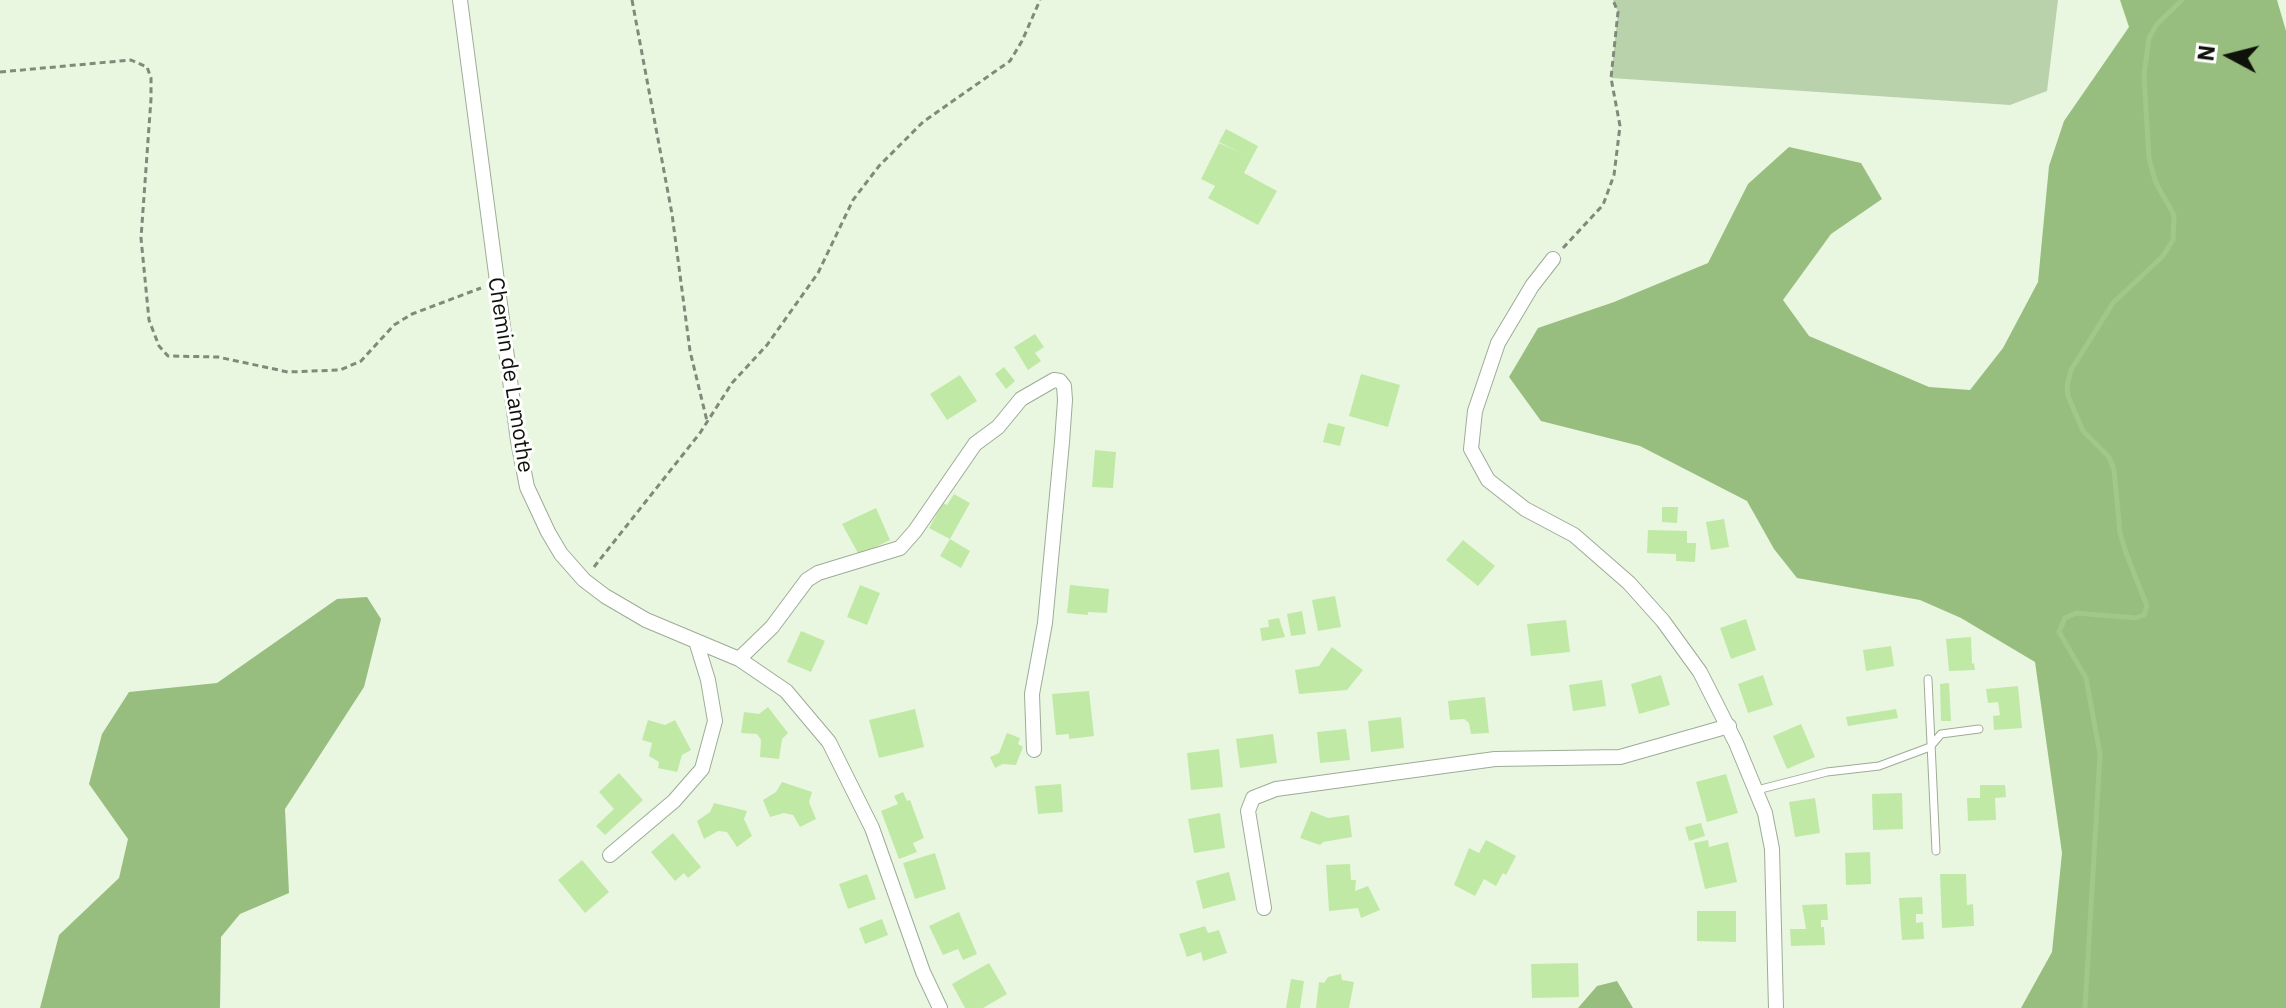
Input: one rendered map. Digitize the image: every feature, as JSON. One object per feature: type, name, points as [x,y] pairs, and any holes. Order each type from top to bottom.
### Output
[{"type":"street","name":"Chemin de Lamothe","points":[[460,0],[481,143],[496,282],[527,487],[561,554],[584,580],[646,620],[739,659],[786,691],[829,742],[872,828],[923,972],[940,1008]]},
{"type":"street","points":[[1553,259],[1532,286],[1498,343],[1475,411],[1471,449],[1488,480],[1525,509],[1574,535],[1638,592],[1700,672],[1729,726],[1757,790],[1772,849],[1776,1008]]},
{"type":"street","points":[[739,659],[772,627],[807,580],[818,573],[900,548],[975,444],[998,427],[1021,399],[1054,380],[1060,381],[1064,386],[1065,400],[1046,608],[1032,694],[1034,750]]},
{"type":"street","points":[[610,855],[674,801],[702,769],[715,721],[708,680],[696,641]]},
{"type":"street","points":[[1264,908],[1248,811],[1253,798],[1276,789],[1495,759],[1620,757],[1729,726]]},
{"type":"lane","points":[[1928,679],[1936,851]]},
{"type":"lane","points":[[1757,790],[1827,772],[1879,766],[1930,747],[1941,734],[1979,729]]},
{"type":"path","points":[[632,0],[672,214],[690,351],[707,422]]},
{"type":"path","points":[[584,580],[707,422],[732,383],[767,345],[818,273],[853,200],[879,166],[923,122],[1010,61],[1040,0]]},
{"type":"path","points":[[1553,259],[1603,205],[1614,175],[1620,126],[1611,78],[1618,12],[1613,0]]},
{"type":"path","points":[[0,72],[131,60],[147,67],[151,78],[151,99],[141,238],[149,320],[159,346],[168,356],[218,357],[288,372],[340,370],[361,361],[394,325],[412,314],[496,282]]},
{"type":"green space","points":[[1613,0],[2058,0],[2047,91],[2010,105],[1611,78],[1618,12]]},
{"type":"green space","points":[[2120,0],[2277,0],[2286,31],[2286,1008],[2021,1008],[2052,952],[2062,853],[2035,662],[1961,618],[1920,600],[1797,578],[1774,549],[1747,501],[1640,446],[1541,421],[1509,377],[1538,328],[1614,302],[1708,263],[1748,184],[1789,147],[1861,163],[1882,199],[1831,234],[1783,300],[1809,336],[1929,387],[1970,390],[2003,348],[2038,282],[2049,166],[2064,121],[2129,27]]},
{"type":"green space","points":[[367,597],[381,619],[364,687],[285,809],[289,893],[240,914],[221,937],[220,1008],[40,1008],[59,935],[119,878],[128,839],[89,784],[102,734],[129,692],[217,683],[337,599]]},
{"type":"green space","points":[[1617,981],[1633,1008],[1578,1008],[1597,986]]},
{"type":"building","points":[[1226,129],[1258,146],[1244,173],[1277,191],[1258,225],[1208,198],[1215,186],[1201,179],[1219,143],[1243,154],[1219,142]]},
{"type":"building","points":[[1035,334],[1044,347],[1035,353],[1041,361],[1028,370],[1014,347]]},
{"type":"building","points":[[1004,367],[1015,381],[1006,389],[995,374]]},
{"type":"building","points":[[1361,374],[1400,385],[1388,427],[1349,416]]},
{"type":"building","points":[[960,375],[977,401],[947,420],[930,394]]},
{"type":"building","points":[[1328,423],[1345,427],[1340,446],[1323,442]]},
{"type":"building","points":[[1095,450],[1116,452],[1113,488],[1092,487]]},
{"type":"building","points":[[954,494],[970,503],[950,539],[929,528],[943,503],[947,505]]},
{"type":"building","points":[[1662,507],[1678,507],[1677,523],[1662,522]]},
{"type":"building","points":[[876,508],[890,540],[859,555],[842,524]]},
{"type":"building","points":[[1724,519],[1729,547],[1711,550],[1706,522]]},
{"type":"building","points":[[1648,530],[1687,531],[1687,543],[1696,543],[1695,562],[1676,561],[1676,554],[1647,553]]},
{"type":"building","points":[[950,539],[970,551],[961,568],[940,556]]},
{"type":"building","points":[[1463,540],[1495,566],[1478,586],[1446,560]]},
{"type":"building","points":[[860,585],[880,593],[867,625],[847,617]]},
{"type":"building","points":[[1070,585],[1109,589],[1107,613],[1067,613]]},
{"type":"building","points":[[1335,596],[1341,627],[1318,631],[1312,600]]},
{"type":"building","points":[[1302,611],[1306,634],[1291,636],[1287,614]]},
{"type":"building","points":[[1279,618],[1285,637],[1262,641],[1260,628],[1269,627],[1268,620]]},
{"type":"building","points":[[1746,619],[1756,650],[1731,659],[1720,628]]},
{"type":"building","points":[[1566,620],[1570,652],[1531,656],[1527,624]]},
{"type":"building","points":[[801,631],[825,641],[811,672],[787,662]]},
{"type":"building","points":[[1971,637],[1975,670],[1949,671],[1946,639]]},
{"type":"building","points":[[1891,646],[1894,666],[1866,671],[1863,650]]},
{"type":"building","points":[[1332,647],[1363,670],[1347,690],[1299,694],[1295,670],[1319,666]]},
{"type":"building","points":[[1661,675],[1670,705],[1639,714],[1631,684]]},
{"type":"building","points":[[1763,675],[1773,705],[1748,713],[1738,684]]},
{"type":"building","points":[[1602,680],[1606,706],[1573,711],[1569,685]]},
{"type":"building","points":[[1949,683],[1951,721],[1941,721],[1940,684]]},
{"type":"building","points":[[2018,686],[2022,728],[1994,730],[1993,716],[2000,715],[1998,702],[1988,703],[1986,689]]},
{"type":"building","points":[[1089,691],[1094,736],[1069,739],[1069,734],[1056,735],[1052,694]]},
{"type":"building","points":[[1485,697],[1489,733],[1471,734],[1469,723],[1464,719],[1450,720],[1448,701]]},
{"type":"building","points":[[768,707],[788,733],[782,739],[779,759],[760,757],[761,740],[757,734],[741,733],[744,712],[759,714]]},
{"type":"building","points":[[915,709],[924,747],[879,758],[869,720]]},
{"type":"building","points":[[1896,709],[1898,718],[1848,726],[1846,717]]},
{"type":"building","points":[[1401,717],[1404,748],[1371,752],[1368,721]]},
{"type":"building","points":[[648,720],[665,725],[675,720],[691,750],[682,755],[677,772],[658,768],[659,762],[649,756],[652,743],[642,740]]},
{"type":"building","points":[[1801,724],[1815,757],[1787,769],[1773,736]]},
{"type":"building","points":[[1346,729],[1350,760],[1320,763],[1317,732]]},
{"type":"building","points":[[1007,733],[1020,738],[1018,744],[1023,747],[1016,765],[1003,764],[995,768],[990,757],[999,753]]},
{"type":"building","points":[[1273,734],[1277,763],[1240,768],[1236,739]]},
{"type":"building","points":[[1219,749],[1223,787],[1191,790],[1187,753]]},
{"type":"building","points":[[619,773],[643,800],[605,835],[596,826],[614,809],[599,792]]},
{"type":"building","points":[[1726,774],[1738,813],[1707,822],[1696,782]]},
{"type":"building","points":[[782,782],[812,792],[809,802],[816,819],[800,827],[793,815],[784,813],[770,817],[763,800],[776,792]]},
{"type":"building","points":[[1061,784],[1063,812],[1038,814],[1035,786]]},
{"type":"building","points":[[1980,785],[2005,785],[2006,797],[1995,798],[1996,820],[1968,821],[1967,798],[1980,798]]},
{"type":"building","points":[[903,792],[907,801],[910,800],[924,838],[913,843],[917,852],[899,859],[881,811],[898,804],[894,796]]},
{"type":"building","points":[[1902,793],[1903,829],[1873,830],[1872,794]]},
{"type":"building","points":[[1815,798],[1820,833],[1795,837],[1789,802]]},
{"type":"building","points":[[714,803],[747,811],[744,819],[752,836],[737,847],[727,832],[718,831],[704,839],[697,821],[710,812]]},
{"type":"building","points":[[1311,811],[1328,818],[1349,815],[1352,837],[1320,845],[1300,838]]},
{"type":"building","points":[[1220,813],[1225,848],[1194,853],[1188,819]]},
{"type":"building","points":[[1701,823],[1705,836],[1689,841],[1685,827]]},
{"type":"building","points":[[673,833],[701,867],[688,878],[684,873],[675,881],[651,852]]},
{"type":"building","points":[[1486,840],[1516,856],[1496,886],[1484,879],[1475,896],[1454,885],[1469,848],[1479,853]]},
{"type":"building","points":[[1708,840],[1709,847],[1728,842],[1737,882],[1705,889],[1694,843]]},
{"type":"building","points":[[1870,852],[1871,884],[1846,885],[1845,853]]},
{"type":"building","points":[[935,853],[946,889],[915,899],[903,863]]},
{"type":"building","points":[[582,860],[609,892],[585,913],[558,880]]},
{"type":"building","points":[[1350,864],[1351,880],[1356,880],[1355,891],[1368,886],[1380,910],[1361,918],[1358,908],[1329,911],[1326,865]]},
{"type":"building","points":[[1229,872],[1236,900],[1203,909],[1196,881]]},
{"type":"building","points":[[867,874],[876,899],[848,909],[839,884]]},
{"type":"building","points":[[1940,874],[1966,874],[1967,905],[1973,904],[1974,926],[1942,928]]},
{"type":"building","points":[[1922,897],[1923,914],[1916,914],[1916,923],[1923,922],[1924,939],[1902,940],[1899,898]]},
{"type":"building","points":[[1827,904],[1828,920],[1821,920],[1825,945],[1791,946],[1790,929],[1806,929],[1802,905]]},
{"type":"building","points":[[1697,911],[1736,911],[1736,942],[1697,941]]},
{"type":"building","points":[[959,912],[977,954],[963,960],[958,949],[943,955],[929,926]]},
{"type":"building","points":[[882,919],[888,935],[865,944],[859,928]]},
{"type":"building","points":[[1205,926],[1208,933],[1219,930],[1227,953],[1203,961],[1201,952],[1187,957],[1179,934]]},
{"type":"building","points":[[989,963],[1007,994],[983,1008],[965,1008],[952,984]]},
{"type":"building","points":[[1578,963],[1579,997],[1532,998],[1531,964]]},
{"type":"building","points":[[1341,974],[1342,980],[1354,982],[1349,1008],[1316,1008],[1319,982],[1324,983],[1328,977]]},
{"type":"building","points":[[1291,979],[1304,981],[1300,1008],[1286,1008]]},
{"type":"waterway","points":[[2085,1008],[2100,754],[2086,678],[2059,632],[2065,618],[2076,613],[2136,618],[2144,615],[2147,606],[2120,533],[2114,470],[2109,457],[2083,431],[2068,396],[2067,386],[2071,370],[2113,303],[2163,256],[2173,240],[2174,215],[2156,183],[2149,159],[2144,75],[2149,38],[2157,24],[2182,0]]}]
